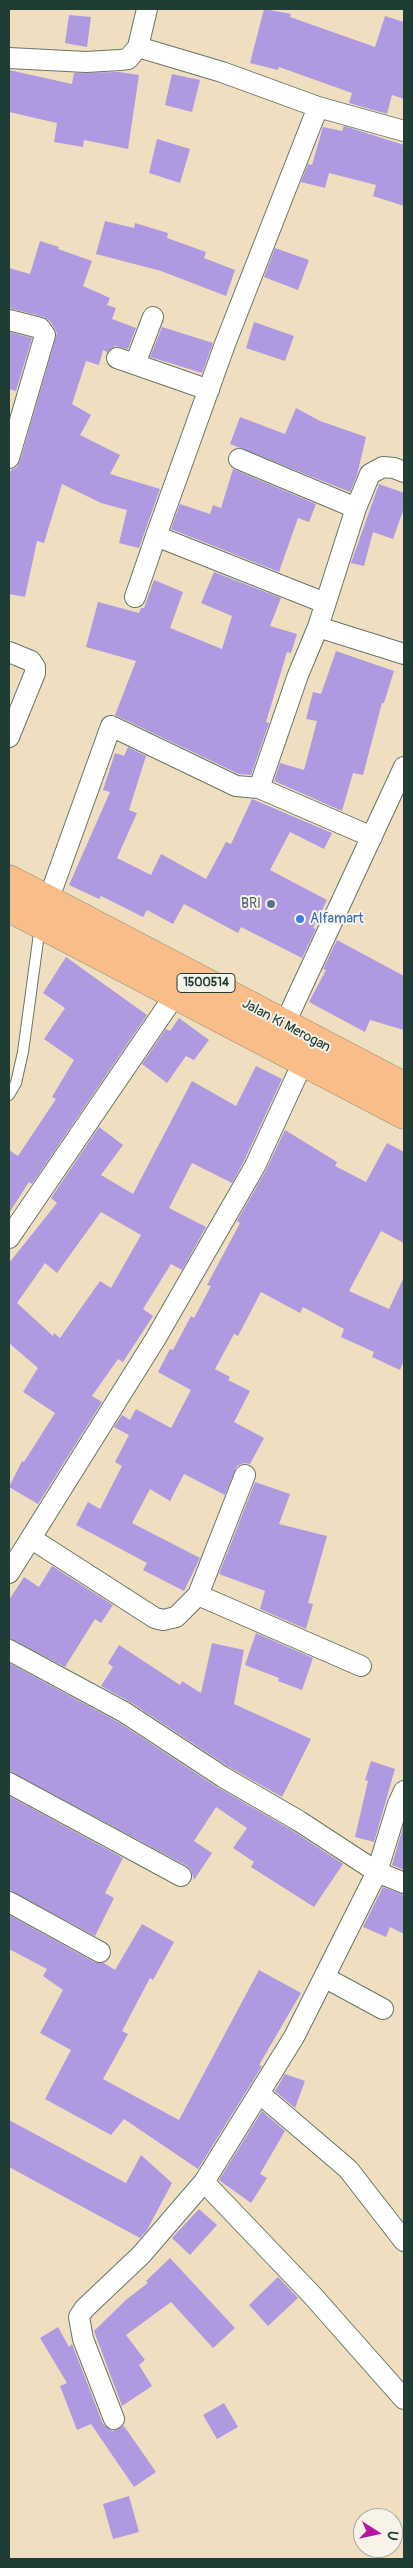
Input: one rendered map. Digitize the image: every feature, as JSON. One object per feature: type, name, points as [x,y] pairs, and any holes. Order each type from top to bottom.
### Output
[{"type":"highway","name":"Jalan Ki Merogan","points":[[9,879],[49,899],[279,1036],[303,1062],[404,1115]]},
{"type":"highway","name":"Jalan Ki Merogan","points":[[9,908],[175,995],[404,1086]]},
{"type":"street","points":[[9,58],[86,62],[128,59],[138,47],[147,9]]},
{"type":"street","points":[[138,47],[222,72],[318,107],[404,132]]},
{"type":"street","points":[[136,597],[208,390],[318,107]]},
{"type":"street","points":[[153,317],[126,361],[208,390]]},
{"type":"street","points":[[9,320],[40,328],[46,335],[9,458]]},
{"type":"street","points":[[239,459],[356,508]]},
{"type":"street","points":[[259,788],[298,675],[318,628],[356,508],[370,474],[376,470],[394,468],[404,472]]},
{"type":"street","points":[[156,536],[325,603]]},
{"type":"street","points":[[318,628],[404,654]]},
{"type":"street","points":[[9,652],[31,661],[35,666],[35,673],[9,737]]},
{"type":"street","points":[[40,924],[111,726],[236,786],[259,788],[372,837]]},
{"type":"street","points":[[279,1036],[404,767]]},
{"type":"street","points":[[9,1238],[175,995]]},
{"type":"street","points":[[9,1573],[14,1553],[32,1539],[156,1338],[255,1166],[303,1062]]},
{"type":"street","points":[[32,1539],[155,1618],[163,1620],[176,1617],[198,1595],[245,1475]]},
{"type":"street","points":[[198,1595],[361,1666]]},
{"type":"street","points":[[9,1650],[124,1712],[224,1777],[299,1820],[377,1872],[404,1883]]},
{"type":"street","points":[[9,1783],[181,1876]]},
{"type":"street","points":[[114,2419],[82,2339],[79,2317],[141,2255],[204,2182],[294,2037],[377,1872],[398,1804],[404,1791]]},
{"type":"street","points":[[9,1902],[100,1952]]},
{"type":"street","points":[[324,1977],[383,2009]]},
{"type":"street","points":[[259,2092],[348,2168],[404,2241]]},
{"type":"street","points":[[204,2182],[312,2295],[404,2399]]},
{"type":"lane","points":[[9,1095],[16,1083],[23,1052],[40,924]]},
{"type":"building","points":[[264,9],[291,14],[290,17],[375,47],[385,16],[404,22],[404,99],[392,95],[387,114],[349,103],[352,93],[279,67],[278,70],[250,63]]},
{"type":"building","points":[[69,15],[91,17],[87,47],[65,43]]},
{"type":"building","points":[[9,70],[72,84],[74,73],[119,72],[139,75],[128,149],[84,140],[83,147],[54,142],[57,123],[9,112]]},
{"type":"building","points":[[172,74],[200,80],[192,112],[165,105]]},
{"type":"building","points":[[344,126],[404,145],[404,206],[373,196],[376,185],[329,173],[325,188],[301,182],[308,164],[312,165],[323,127],[342,131]]},
{"type":"building","points":[[157,139],[190,149],[180,183],[149,173]]},
{"type":"building","points":[[105,221],[134,228],[135,223],[168,233],[167,238],[206,252],[204,258],[235,270],[226,296],[161,271],[96,254]]},
{"type":"building","points":[[40,241],[92,261],[83,286],[110,298],[107,305],[116,308],[112,319],[136,328],[128,349],[115,346],[107,352],[103,350],[99,365],[86,361],[72,404],[91,415],[80,435],[120,455],[110,474],[160,489],[139,548],[119,543],[127,510],[101,503],[62,484],[44,543],[37,541],[25,597],[9,594],[9,476],[11,470],[17,467],[20,461],[57,333],[50,321],[44,317],[9,308],[9,268],[30,274]]},
{"type":"building","points":[[275,248],[309,260],[298,290],[264,277]]},
{"type":"building","points":[[254,322],[294,336],[285,361],[246,348]]},
{"type":"building","points":[[162,327],[213,343],[202,373],[150,357]]},
{"type":"building","points":[[9,332],[32,338],[16,391],[9,389]]},
{"type":"building","points":[[296,408],[320,421],[366,437],[357,475],[350,492],[230,444],[240,417],[285,434]]},
{"type":"building","points":[[233,469],[316,504],[309,522],[298,518],[279,572],[171,529],[180,504],[210,514],[213,505],[221,508]]},
{"type":"building","points":[[379,484],[404,493],[404,508],[393,539],[373,532],[364,566],[351,563]]},
{"type":"building","points":[[214,572],[281,598],[270,626],[297,634],[291,653],[287,652],[266,722],[269,723],[251,775],[239,774],[115,715],[136,661],[86,647],[98,602],[139,613],[141,608],[144,608],[154,580],[183,592],[170,628],[222,649],[232,616],[201,603]]},
{"type":"building","points":[[336,651],[394,671],[384,703],[382,703],[363,775],[353,773],[342,811],[274,781],[280,763],[304,770],[317,721],[306,719],[313,692],[321,694]]},
{"type":"building","points":[[128,747],[146,756],[129,810],[137,813],[117,858],[151,875],[161,854],[206,879],[226,842],[231,844],[252,799],[332,833],[324,849],[290,832],[270,870],[327,900],[313,928],[316,929],[302,958],[241,927],[238,933],[184,904],[173,924],[147,910],[143,917],[101,896],[99,899],[69,885],[110,792],[103,790],[115,753],[124,756]]},
{"type":"building","points":[[337,940],[404,976],[404,1030],[370,1020],[365,1032],[309,1002],[326,970],[323,969]]},
{"type":"building","points":[[66,957],[147,1015],[32,1184],[29,1182],[9,1213],[9,1150],[18,1156],[56,1099],[52,1097],[74,1060],[44,1039],[65,1008],[43,993]]},
{"type":"building","points":[[179,1018],[209,1040],[194,1060],[186,1056],[167,1083],[142,1064],[166,1029],[170,1031]]},
{"type":"building","points":[[256,1066],[282,1079],[232,1183],[192,1163],[169,1208],[206,1227],[182,1270],[171,1264],[143,1309],[153,1316],[123,1362],[118,1359],[92,1396],[102,1402],[38,1504],[9,1487],[22,1461],[24,1462],[55,1413],[23,1392],[38,1368],[9,1343],[9,1263],[57,1203],[51,1198],[99,1127],[123,1145],[101,1175],[133,1194],[192,1081],[236,1106]],"holes":[[[101,1212],[141,1235],[111,1288],[100,1281],[60,1338],[54,1333],[53,1336],[17,1303],[45,1263],[57,1273]]]},
{"type":"building","points":[[285,1130],[337,1162],[335,1166],[366,1182],[387,1143],[404,1152],[404,1243],[381,1231],[349,1291],[389,1309],[404,1277],[404,1360],[400,1370],[372,1357],[374,1352],[341,1337],[344,1329],[303,1307],[300,1313],[261,1292],[238,1336],[234,1334],[215,1369],[230,1377],[228,1380],[250,1391],[234,1422],[264,1438],[250,1464],[244,1463],[237,1466],[225,1495],[184,1474],[170,1501],[150,1489],[132,1523],[200,1558],[184,1591],[143,1570],[147,1563],[76,1525],[88,1502],[100,1509],[122,1466],[115,1462],[129,1435],[114,1427],[122,1415],[130,1420],[136,1409],[171,1428],[191,1390],[158,1372],[170,1349],[173,1350],[191,1316],[194,1318],[211,1286],[207,1285],[240,1223],[237,1221],[265,1172]]},
{"type":"building","points":[[255,1482],[290,1494],[279,1524],[327,1536],[308,1603],[313,1604],[306,1629],[260,1609],[265,1591],[219,1574]]},
{"type":"building","points":[[52,1566],[113,1605],[101,1623],[95,1619],[65,1667],[9,1638],[9,1600],[24,1577],[39,1587]]},
{"type":"building","points":[[256,1633],[313,1658],[302,1690],[278,1681],[279,1678],[245,1665]]},
{"type":"building","points":[[212,1643],[244,1650],[234,1704],[311,1739],[282,1797],[229,1767],[130,1702],[101,1686],[113,1667],[108,1663],[119,1645],[180,1685],[182,1681],[201,1693]]},
{"type":"building","points":[[9,1663],[118,1722],[217,1787],[293,1831],[343,1864],[314,1907],[251,1867],[254,1862],[233,1848],[247,1828],[216,1807],[194,1841],[212,1853],[194,1880],[191,1870],[187,1866],[9,1771]]},
{"type":"building","points":[[371,1761],[395,1769],[374,1842],[355,1837],[368,1781],[365,1780]]},
{"type":"building","points":[[9,1796],[123,1858],[105,1893],[114,1898],[95,1936],[9,1890]]},
{"type":"building","points":[[404,1824],[404,1870],[392,1865]]},
{"type":"building","points":[[383,1887],[404,1895],[404,1934],[390,1927],[386,1937],[363,1927]]},
{"type":"building","points":[[9,1915],[94,1962],[104,1963],[115,1970],[142,1924],[174,1942],[153,1980],[150,1978],[122,2031],[128,2034],[103,2079],[179,2120],[259,1970],[301,1993],[259,2065],[262,2066],[198,2169],[124,2119],[111,2135],[45,2099],[71,2050],[40,2033],[63,1990],[43,1976],[47,1969],[9,1949]]},
{"type":"building","points":[[285,2074],[305,2081],[295,2108],[275,2091]]},
{"type":"building","points":[[262,2111],[285,2131],[260,2174],[267,2178],[251,2203],[219,2180]]},
{"type":"building","points":[[9,2120],[126,2183],[141,2155],[172,2183],[147,2230],[140,2238],[9,2167]]},
{"type":"building","points":[[199,2209],[217,2225],[190,2255],[172,2238]]},
{"type":"building","points":[[170,2258],[235,2328],[213,2348],[171,2302],[126,2335],[145,2360],[139,2365],[152,2386],[122,2406],[94,2331],[127,2299],[148,2283],[146,2281]]},
{"type":"building","points":[[278,2277],[298,2298],[268,2326],[249,2305]]},
{"type":"building","points":[[58,2327],[69,2347],[72,2344],[103,2424],[113,2431],[124,2426],[156,2472],[134,2487],[91,2424],[77,2430],[60,2386],[67,2383],[40,2338]]},
{"type":"building","points":[[224,2403],[238,2427],[217,2439],[203,2415]]},
{"type":"building","points":[[129,2496],[139,2532],[113,2539],[103,2504]]},
{"type":"place","name":"BRI","points":[[271,904]]},
{"type":"place","name":"Alfamart","points":[[300,919]]}]
